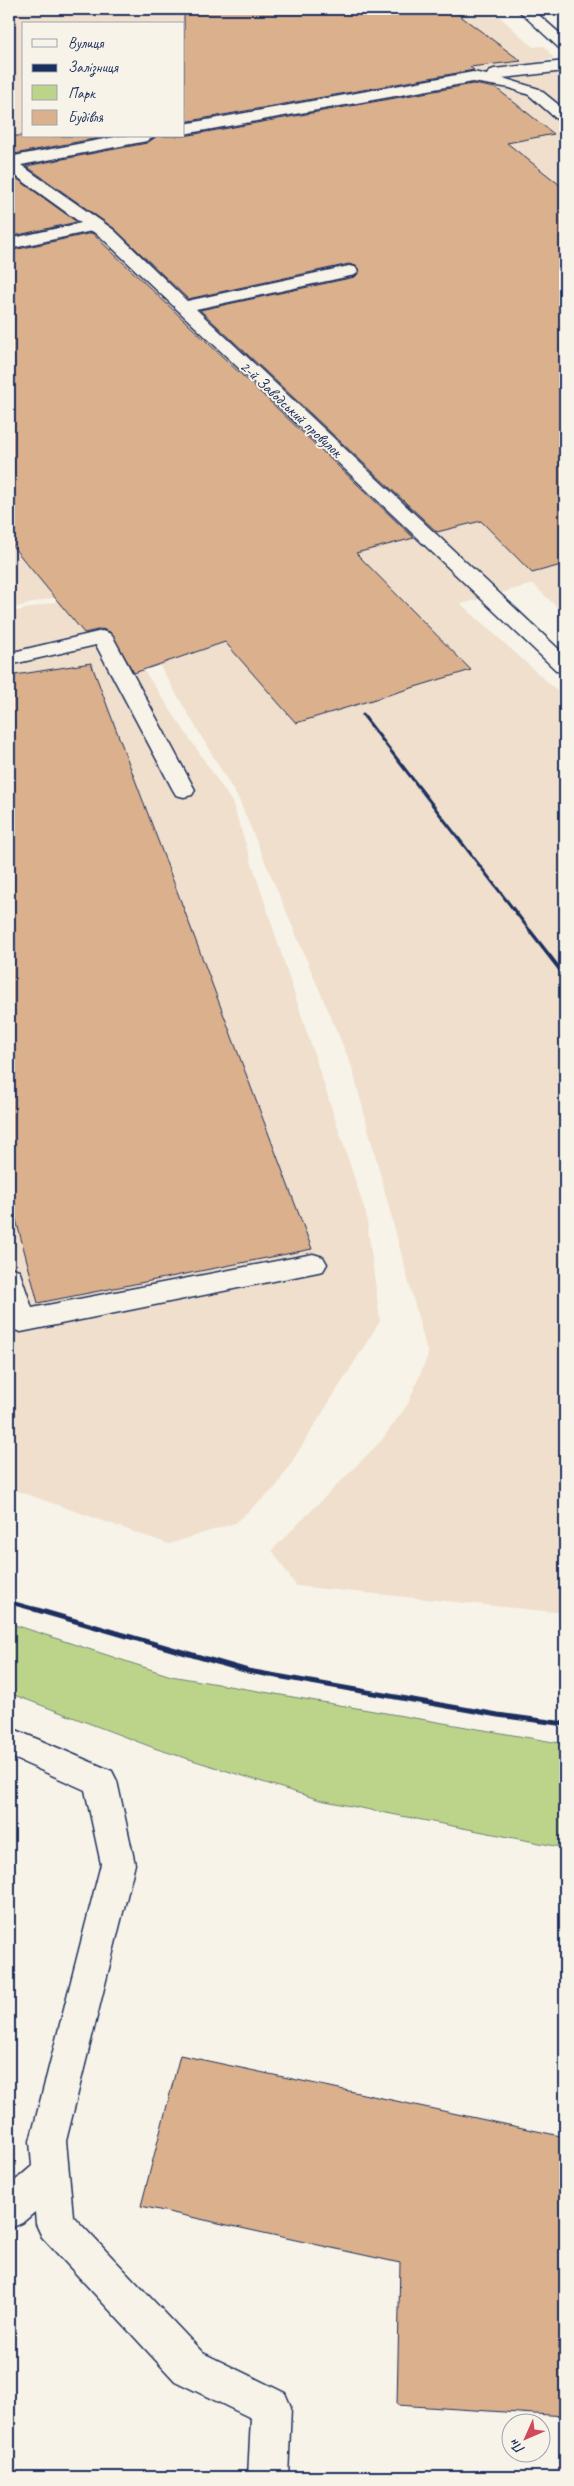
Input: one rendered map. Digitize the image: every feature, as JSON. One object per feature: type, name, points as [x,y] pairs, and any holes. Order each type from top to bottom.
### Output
[{"type":"lane","points":[[524,9],[565,46]]},
{"type":"lane","points":[[185,129],[473,77],[565,66]]},
{"type":"lane","points":[[473,77],[514,84],[534,92],[565,118]]},
{"type":"lane","points":[[9,163],[137,138]]},
{"type":"lane","name":"2-й Заводський провулок","points":[[9,163],[108,234],[183,307],[565,666]]},
{"type":"lane","points":[[9,244],[95,225]]},
{"type":"lane","points":[[183,307],[349,271]]},
{"type":"lane","points":[[9,659],[102,637],[184,790]]},
{"type":"lane","points":[[9,1277],[21,1321],[312,1264]]},
{"type":"lane","points":[[9,1741],[100,1781],[118,1864],[48,2141],[55,2224],[189,2367],[271,2408],[268,2477]]},
{"type":"lane","points":[[9,2210],[51,2174]]},
{"type":"shaded area","points":[[9,9],[491,9],[533,47],[544,46],[554,59],[542,61],[565,80],[565,220],[130,314],[131,319],[565,223],[565,615],[533,584],[461,604],[565,698],[565,1613],[296,1586],[272,1550],[381,1441],[408,1404],[428,1355],[352,1067],[239,800],[154,656],[86,589],[9,609]]},
{"type":"shaded area","points":[[83,595],[143,669],[232,802],[366,1214],[380,1321],[276,1487],[235,1523],[169,1544],[9,1488],[9,613]]},
{"type":"green space","points":[[9,1623],[171,1676],[565,1744],[565,1848],[320,1800],[157,1749],[9,1693]]},
{"type":"building","points":[[184,9],[451,9],[521,61],[470,67],[474,70],[185,122]]},
{"type":"building","points":[[473,84],[496,88],[554,134],[507,143],[565,189],[565,564],[532,573],[481,521],[437,532],[200,310],[355,277],[360,271],[356,266],[349,264],[188,299],[115,229],[26,166],[147,143],[154,138],[185,138],[185,136]]},
{"type":"building","points":[[9,136],[22,136],[22,138],[98,138],[9,155]]},
{"type":"building","points":[[9,173],[77,222],[9,237]]},
{"type":"building","points":[[92,233],[414,538],[356,553],[471,670],[296,723],[225,642],[134,673],[110,632],[102,629],[84,633],[9,542],[9,251]]},
{"type":"building","points":[[91,663],[312,1249],[38,1303],[9,1193],[9,676]]},
{"type":"building","points":[[180,2055],[565,2137],[565,2416],[397,2405],[400,2263],[141,2206]]},
{"type":"railway","points":[[363,715],[531,932]]},
{"type":"railway","points":[[530,931],[565,976]]},
{"type":"railway","points":[[9,1602],[38,1610]]},
{"type":"railway","points":[[34,1609],[248,1671],[498,1715],[565,1724]]}]
